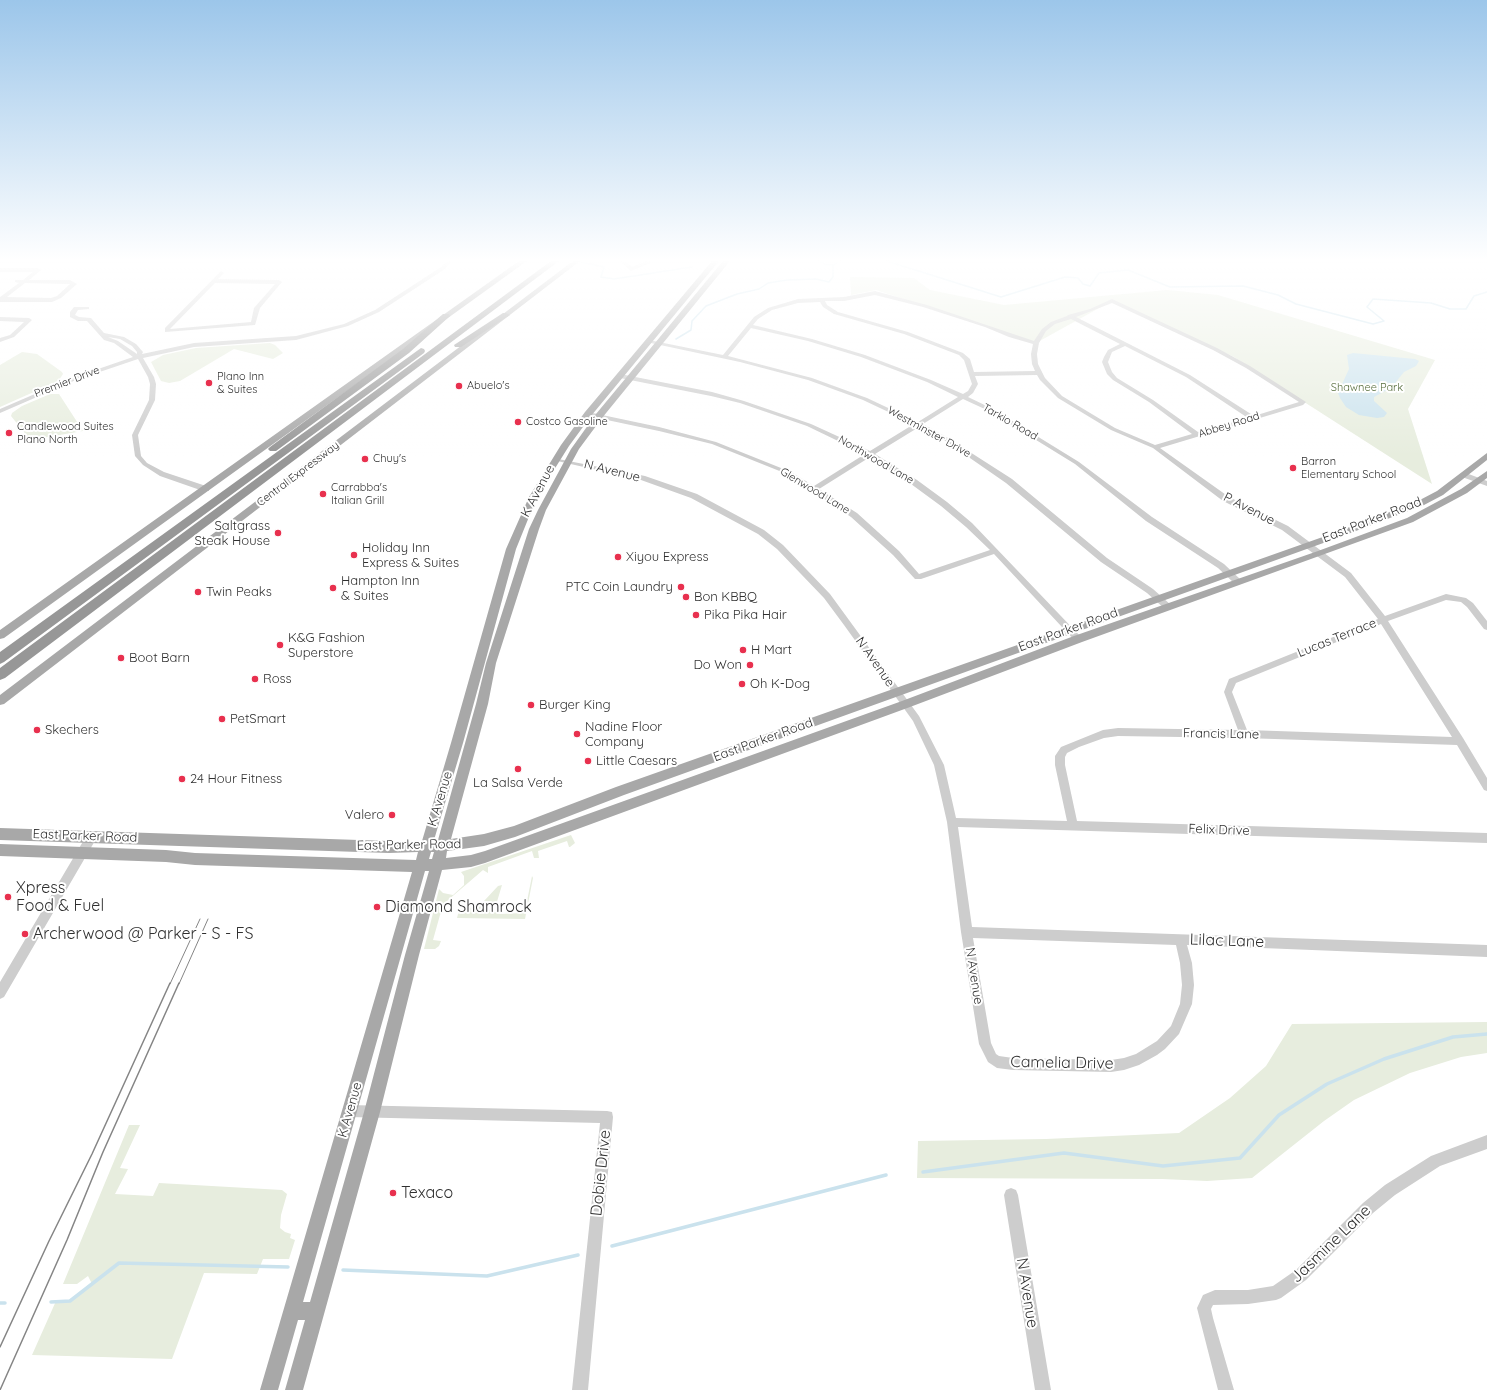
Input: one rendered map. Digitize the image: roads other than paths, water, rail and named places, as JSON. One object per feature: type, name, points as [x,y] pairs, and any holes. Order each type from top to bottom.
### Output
[{"type":"highway","points":[[238,485],[250,467],[305,424],[406,351],[435,326]]},
{"type":"highway","name":"Central Expressway","points":[[0,659],[455,326]]},
{"type":"highway","name":"Central Expressway","points":[[0,675],[469,326]]},
{"type":"highway","points":[[282,466],[321,445],[462,342],[488,326]]},
{"type":"main road","points":[[0,635],[432,326]]},
{"type":"main road","name":"Central Expressway","points":[[0,701],[492,326]]},
{"type":"main road","name":"K Avenue","points":[[269,1390],[515,538],[533,497],[555,458],[588,414],[662,326]]},
{"type":"main road","name":"K Avenue","points":[[294,1390],[372,1112],[436,865],[480,711],[491,663],[522,562],[542,510],[575,449],[599,416],[674,326]]},
{"type":"main road","name":"East Parker Road","points":[[0,834],[389,847],[442,846],[469,843],[494,837],[774,735],[1308,544],[1337,535],[1422,503],[1440,493],[1487,456]]},
{"type":"main road","name":"East Parker Road","points":[[0,850],[166,856],[194,859],[420,866],[471,861],[906,704],[1078,639],[1321,553],[1420,515],[1483,482],[1487,474]]},
{"type":"main road","points":[[0,694],[116,606],[242,517]]},
{"type":"main road","points":[[0,640],[113,558],[115,554]]},
{"type":"main road","points":[[507,562],[522,562]]},
{"type":"main road","points":[[995,656],[1004,667]]},
{"type":"main road","points":[[478,663],[491,663]]},
{"type":"main road","points":[[774,735],[782,749]]},
{"type":"main road","points":[[675,771],[681,785]]},
{"type":"main road","points":[[571,809],[576,824]]},
{"type":"main road","points":[[194,859],[205,841]]},
{"type":"main road","points":[[293,1311],[316,1311]]},
{"type":"street","points":[[0,340],[7,338],[22,326]]},
{"type":"street","points":[[94,326],[106,339],[116,342],[132,355],[139,357]]},
{"type":"street","points":[[170,326],[167,331],[171,332],[203,328]]},
{"type":"street","points":[[203,328],[208,335],[245,326]]},
{"type":"street","name":"Premier Drive","points":[[0,411],[74,379],[139,357],[199,344],[208,335],[271,341],[296,338],[343,326]]},
{"type":"street","points":[[725,356],[749,326]]},
{"type":"street","name":"Tarkio Road","points":[[749,326],[810,340],[863,356],[909,373],[963,396],[1018,426],[1077,463],[1149,519],[1202,554],[1238,582]]},
{"type":"street","points":[[814,489],[963,396],[974,387],[975,384],[967,359],[961,354],[906,333],[881,326]]},
{"type":"street","points":[[983,326],[1036,343],[1038,336],[1049,326]]},
{"type":"street","points":[[1089,326],[1188,376],[1253,418]]},
{"type":"street","name":"Abbey Road","points":[[1155,448],[1301,404],[1303,402],[1226,355],[1164,326]]},
{"type":"street","points":[[199,344],[203,328]]},
{"type":"street","points":[[103,335],[122,338],[132,344],[140,352],[139,357],[151,377],[153,392],[152,400],[134,440],[138,456],[145,464],[162,474],[206,489]]},
{"type":"street","name":"Westminster Drive","points":[[649,342],[725,356],[775,369],[835,388],[894,412],[918,424],[946,439],[1009,481],[1104,560],[1150,591],[1168,607]]},
{"type":"street","name":"P Avenue","points":[[1036,343],[1034,354],[1038,373],[1050,388],[1075,407],[1113,429],[1155,448],[1226,499],[1285,528],[1342,569],[1357,584],[1383,620],[1460,741],[1487,787]]},
{"type":"street","points":[[124,347],[132,344]]},
{"type":"street","points":[[1124,344],[1110,351],[1105,362],[1109,373],[1119,382],[1151,401],[1197,435]]},
{"type":"street","points":[[971,374],[1038,373]]},
{"type":"street","name":"Northwood Lane","points":[[620,376],[698,391],[742,402],[809,425],[870,454],[914,482],[944,504],[995,550],[1078,639]]},
{"type":"street","name":"Glenwood Lane","points":[[588,414],[659,429],[737,451],[789,473],[854,516],[878,536],[918,577],[995,550]]},
{"type":"street","name":"N Avenue","points":[[555,458],[622,473],[669,487],[716,506],[761,532],[780,546],[827,596],[906,704],[927,739],[939,765],[952,822],[966,932],[983,1034]]},
{"type":"street","points":[[1464,475],[1483,482]]},
{"type":"street","name":"Lucas Terrace","points":[[1244,734],[1228,692],[1232,682],[1383,620],[1446,597],[1463,600],[1470,605],[1487,627]]},
{"type":"street","name":"Francis Lane","points":[[1073,825],[1060,765],[1060,756],[1064,750],[1103,734],[1118,732],[1244,734],[1460,741]]},
{"type":"street","name":"Felix Drive","points":[[952,822],[1487,838]]},
{"type":"street","points":[[0,993],[92,836]]},
{"type":"street","name":"Lilac Lane","points":[[966,932],[1487,951]]},
{"type":"street","name":"Camelia Drive","points":[[983,1034],[988,1052],[997,1062],[1110,1066],[1124,1064],[1139,1059],[1153,1051],[1168,1039],[1179,1022],[1186,1004],[1188,985],[1186,963],[1180,940]]},
{"type":"street","name":"Dobie Drive","points":[[349,1111],[607,1117],[580,1390]]},
{"type":"street","name":"Jasmine Lane","points":[[1226,1390],[1206,1318],[1204,1308],[1208,1300],[1215,1297],[1248,1298],[1276,1293],[1301,1275],[1368,1208],[1390,1190],[1436,1161],[1487,1142]]},
{"type":"street","name":"N Avenue","points":[[1011,1195],[1043,1390]]},
{"type":"water","points":[[1353,353],[1415,359],[1419,361],[1416,366],[1404,372],[1391,388],[1374,397],[1374,401],[1387,413],[1384,417],[1377,418],[1359,415],[1346,407],[1340,398],[1338,393],[1349,369],[1347,355]]},
{"type":"waterway","points":[[676,339],[691,330],[691,326]]},
{"type":"waterway","points":[[923,1172],[1064,1153],[1163,1166],[1240,1158],[1279,1115],[1327,1084],[1384,1059],[1453,1037],[1487,1034]]},
{"type":"waterway","points":[[612,1246],[886,1175]]},
{"type":"waterway","points":[[343,1270],[487,1276],[578,1255]]},
{"type":"waterway","points":[[51,1302],[70,1301],[119,1263],[288,1267]]},
{"type":"waterway","points":[[0,1303],[5,1303]]},
{"type":"tram line","points":[[170,984],[200,919]]},
{"type":"tram line","points":[[179,984],[208,919]]},
{"type":"tram line","points":[[0,1347],[49,1241],[92,1154],[170,983]]},
{"type":"tram line","points":[[0,1390],[67,1240],[103,1152],[179,983]]},
{"type":"place","name":"Plano Inn & Suites","points":[[209,383]]},
{"type":"place","name":"Abuelo's","points":[[459,386]]},
{"type":"place","name":"Costco Gasoline","points":[[518,422]]},
{"type":"place","name":"Candlewood Suites Plano North","points":[[9,433]]},
{"type":"place","name":"Chuy's","points":[[365,459]]},
{"type":"place","name":"Barron Elementary School","points":[[1293,468]]},
{"type":"place","name":"Carrabba's Italian Grill","points":[[323,494]]},
{"type":"place","name":"Saltgrass Steak House","points":[[278,533]]},
{"type":"place","name":"Holiday Inn Express & Suites","points":[[354,555]]},
{"type":"place","name":"Xiyou Express","points":[[618,557]]},
{"type":"place","name":"PTC Coin Laundry","points":[[681,587]]},
{"type":"place","name":"Hampton Inn & Suites","points":[[333,588]]},
{"type":"place","name":"Twin Peaks","points":[[198,592]]},
{"type":"place","name":"Bon KBBQ","points":[[686,597]]},
{"type":"place","name":"Pika Pika Hair","points":[[696,615]]},
{"type":"place","name":"K&G Fashion Superstore","points":[[280,645]]},
{"type":"place","name":"H Mart","points":[[743,650]]},
{"type":"place","name":"Boot Barn","points":[[121,658]]},
{"type":"place","name":"Do Won","points":[[750,665]]},
{"type":"place","name":"Ross","points":[[255,679]]},
{"type":"place","name":"Oh K-Dog","points":[[742,684]]},
{"type":"place","name":"Burger King","points":[[531,705]]},
{"type":"place","name":"PetSmart","points":[[222,719]]},
{"type":"place","name":"Skechers","points":[[37,730]]},
{"type":"place","name":"Nadine Floor Company","points":[[577,734]]},
{"type":"place","name":"Little Caesars","points":[[588,761]]},
{"type":"place","name":"La Salsa Verde","points":[[518,769]]},
{"type":"place","name":"24 Hour Fitness","points":[[182,779]]},
{"type":"place","name":"Valero","points":[[392,815]]},
{"type":"place","name":"Xpress Food & Fuel","points":[[8,897]]},
{"type":"place","name":"Diamond Shamrock","points":[[377,907]]},
{"type":"place","name":"Archerwood @ Parker - S - FS","points":[[25,934]]},
{"type":"place","name":"Texaco","points":[[393,1193]]},
{"type":"park label","name":"Shawnee Park","points":[[1367,388]]}]
